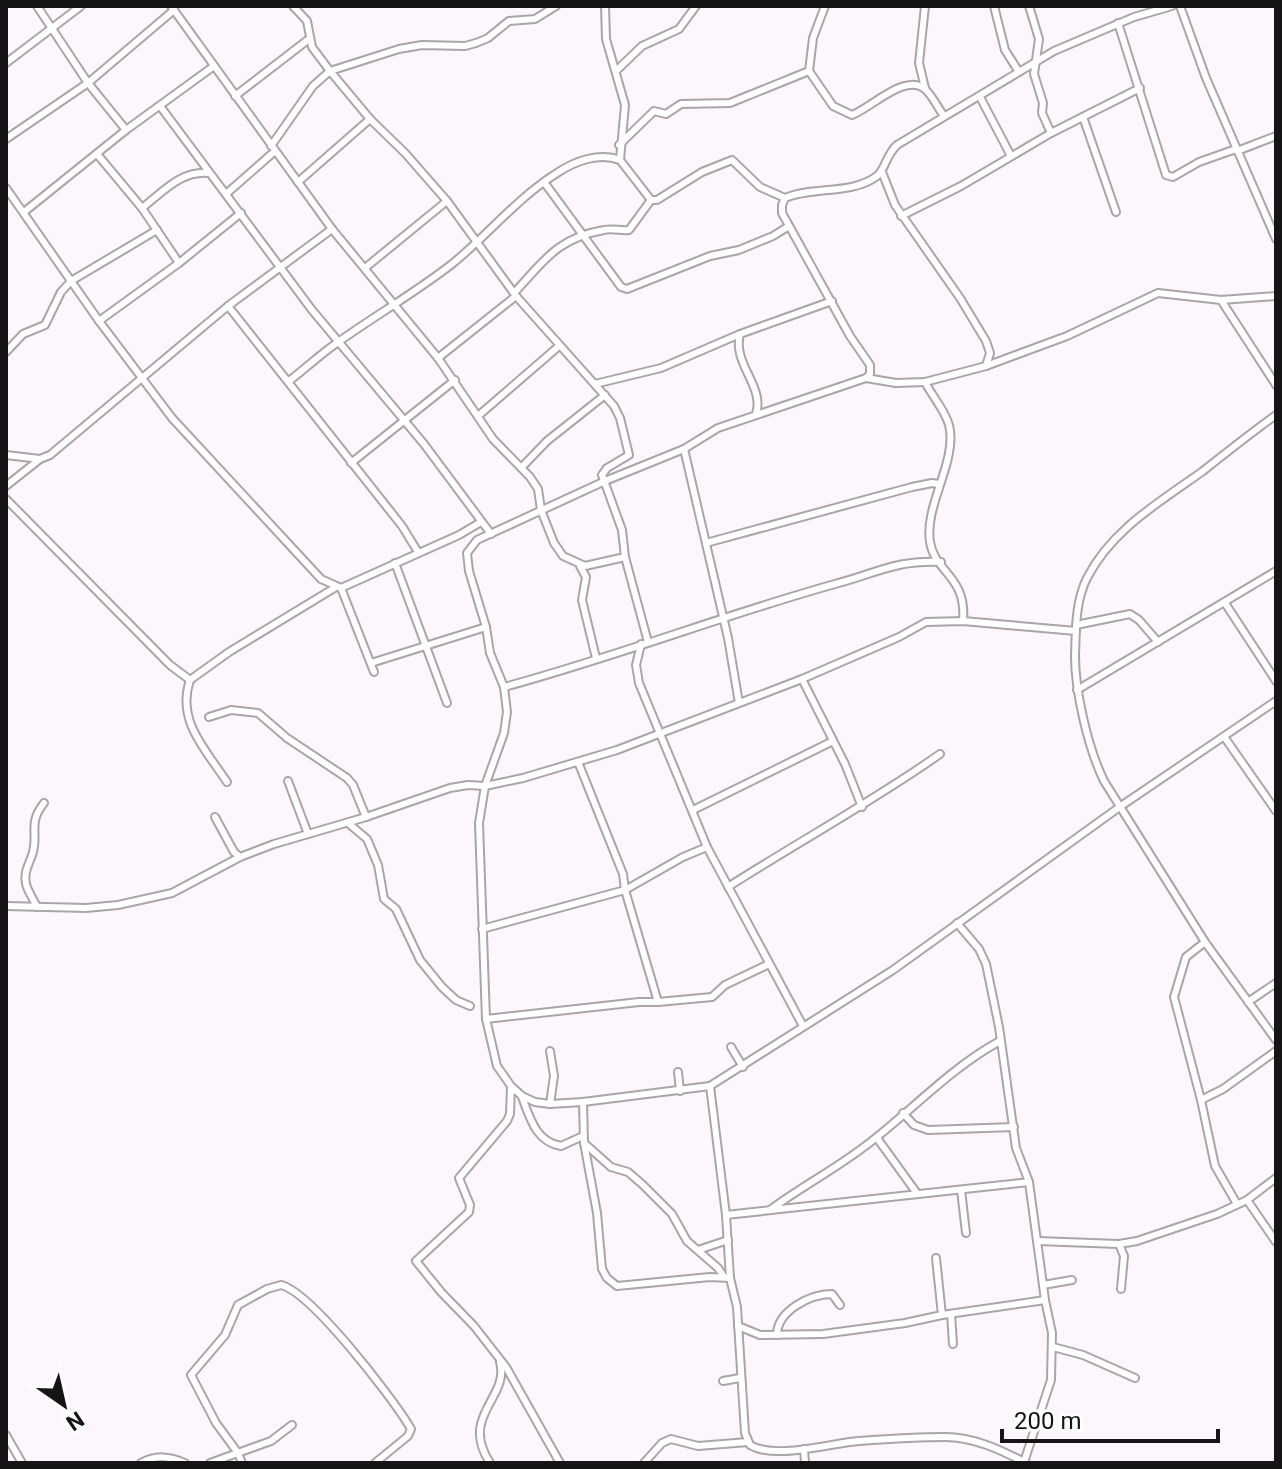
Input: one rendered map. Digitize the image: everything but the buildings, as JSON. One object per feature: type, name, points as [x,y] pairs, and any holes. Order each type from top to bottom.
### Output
[{"type":"street","points":[[37,6],[88,83],[126,130]]},
{"type":"street","points":[[6,63],[81,6]]},
{"type":"street","points":[[293,6],[307,21],[312,47],[330,71],[447,201],[515,294],[605,395],[620,418],[630,450],[627,458],[604,472],[622,530],[644,643],[637,673],[707,847],[803,1026]]},
{"type":"street","points":[[226,194],[273,149],[313,86],[330,71],[399,49],[476,43],[488,38],[509,21],[535,19],[556,6]]},
{"type":"street","points":[[605,6],[606,39],[625,105],[620,160],[651,200]]},
{"type":"street","points":[[616,71],[642,46],[679,29],[696,6]]},
{"type":"street","points":[[825,6],[813,38],[809,71],[833,106],[852,115],[898,87],[912,84],[925,88]]},
{"type":"street","points":[[925,6],[919,74],[944,116]]},
{"type":"street","points":[[994,6],[1005,50],[1019,72]]},
{"type":"street","points":[[1029,6],[1039,39],[1034,74],[1043,103],[1042,113],[1051,133]]},
{"type":"street","points":[[1133,6],[1134,17]]},
{"type":"street","points":[[986,366],[990,353],[986,341],[960,298],[901,216],[882,172],[885,160],[897,145],[1035,62],[1118,23],[1172,6]]},
{"type":"street","points":[[1180,6],[1236,150],[1276,239]]},
{"type":"street","points":[[6,139],[88,83],[172,8],[332,229],[455,380],[493,439],[522,467],[538,489],[541,510],[554,543],[563,556],[580,566],[586,577],[582,600],[596,658]]},
{"type":"street","points":[[1118,23],[1163,170],[1169,177],[1276,136]]},
{"type":"street","points":[[235,96],[309,39]]},
{"type":"street","points":[[24,212],[126,130],[214,66]]},
{"type":"street","points":[[619,145],[654,111],[666,114],[681,104],[730,103],[809,71]]},
{"type":"street","points":[[901,216],[1140,88]]},
{"type":"street","points":[[980,97],[1011,156]]},
{"type":"street","points":[[160,106],[280,269],[405,421],[491,534]]},
{"type":"street","points":[[1083,117],[1116,212]]},
{"type":"street","points":[[298,182],[370,119]]},
{"type":"street","points":[[97,154],[142,208],[179,263]]},
{"type":"street","points":[[289,381],[339,341],[395,305],[478,243],[510,208],[544,182],[573,164],[590,159],[607,156],[620,160]]},
{"type":"street","points":[[438,358],[515,294],[550,252],[582,235],[608,229],[629,230],[651,200],[664,197],[702,172],[732,160],[760,187],[785,198]]},
{"type":"street","points":[[142,208],[184,175],[198,171],[209,173]]},
{"type":"street","points":[[866,378],[870,374],[870,365],[850,336],[789,226],[782,213],[782,205],[785,198],[794,194],[865,182],[882,172]]},
{"type":"street","points":[[544,182],[621,287],[627,289],[710,256],[739,250],[789,226]]},
{"type":"street","points":[[6,188],[99,321],[172,418],[321,579],[339,588],[374,672]]},
{"type":"street","points":[[365,268],[447,201]]},
{"type":"street","points":[[99,321],[241,213]]},
{"type":"street","points":[[6,486],[40,459],[64,445],[228,306],[332,229]]},
{"type":"street","points":[[6,352],[23,334],[45,325],[61,292],[71,281],[157,230]]},
{"type":"street","points":[[584,1140],[561,1146],[547,1142],[533,1125],[522,1096],[497,1066],[486,1019],[479,823],[485,786],[504,733],[507,712],[504,687],[490,653],[486,627],[469,571],[467,553],[477,540],[605,481],[684,449],[718,428],[866,378],[896,383],[925,382],[986,366],[1067,336],[1158,293],[1221,300],[1276,296]]},
{"type":"street","points":[[1221,300],[1276,385]]},
{"type":"street","points":[[595,384],[661,368],[740,334],[832,301]]},
{"type":"street","points":[[228,306],[402,526],[418,552]]},
{"type":"street","points":[[740,334],[739,353],[759,400],[756,414]]},
{"type":"street","points":[[478,416],[559,346]]},
{"type":"street","points":[[351,463],[455,380]]},
{"type":"street","points":[[925,382],[950,430],[930,543],[961,592],[963,621]]},
{"type":"street","points":[[522,467],[547,441],[605,395]]},
{"type":"street","points":[[1276,415],[1146,511],[1108,546],[1087,578],[1079,600],[1076,628],[1077,691],[1097,767],[1205,942],[1276,1040]]},
{"type":"street","points":[[684,449],[737,681],[739,703]]},
{"type":"street","points":[[6,455],[40,459]]},
{"type":"street","points":[[706,543],[912,487],[939,484]]},
{"type":"street","points":[[6,499],[170,665],[190,680]]},
{"type":"street","points":[[227,782],[188,724],[186,699],[190,680],[212,663],[339,588],[453,538],[481,522]]},
{"type":"street","points":[[580,566],[625,557]]},
{"type":"street","points":[[504,687],[882,568],[914,561],[941,562]]},
{"type":"street","points":[[395,563],[447,703]]},
{"type":"street","points":[[1077,691],[1276,571]]},
{"type":"street","points":[[1225,603],[1276,681]]},
{"type":"street","points":[[6,906],[86,908],[118,905],[172,893],[240,857],[308,834],[450,788],[485,786],[578,762],[660,734],[802,679],[926,622],[963,621],[1076,628],[1130,614],[1158,642]]},
{"type":"street","points":[[371,663],[486,627]]},
{"type":"street","points":[[802,679],[862,807]]},
{"type":"street","points":[[522,1096],[550,1104],[710,1086],[893,970],[1121,806],[1276,701]]},
{"type":"street","points":[[209,717],[231,710],[258,713],[287,738],[347,778],[366,817]]},
{"type":"street","points":[[1225,738],[1276,811]]},
{"type":"street","points":[[693,810],[833,741]]},
{"type":"street","points":[[728,887],[862,807],[940,754]]},
{"type":"street","points":[[578,762],[623,874],[658,1002]]},
{"type":"street","points":[[288,781],[308,834]]},
{"type":"street","points":[[37,907],[25,876],[34,848],[36,813],[44,803]]},
{"type":"street","points":[[215,817],[234,852],[240,857]]},
{"type":"street","points":[[348,823],[367,839],[378,865],[384,899],[396,909],[420,960],[456,1000],[470,1006]]},
{"type":"street","points":[[482,929],[625,890],[707,847]]},
{"type":"street","points":[[710,1086],[726,1215],[727,1278],[737,1307],[740,1378],[748,1442],[755,1448],[765,1450],[945,1437],[990,1445],[1025,1462],[1051,1380],[1053,1347],[1029,1182],[1016,1148],[986,964],[979,949],[957,923]]},
{"type":"street","points":[[1205,942],[1186,957],[1174,997],[1215,1166],[1237,1204]]},
{"type":"street","points":[[486,1019],[712,997],[725,985],[769,964]]},
{"type":"street","points":[[1248,1002],[1276,983]]},
{"type":"street","points":[[767,1212],[877,1138],[903,1113],[982,1051],[1000,1041]]},
{"type":"street","points":[[731,1047],[743,1067]]},
{"type":"street","points":[[550,1051],[554,1076],[550,1104]]},
{"type":"street","points":[[1201,1100],[1276,1051]]},
{"type":"street","points":[[678,1072],[680,1091]]},
{"type":"street","points":[[511,1086],[507,1121],[459,1178],[470,1205],[469,1212],[416,1261],[418,1267],[498,1356],[560,1463]]},
{"type":"street","points":[[583,1102],[584,1140],[597,1213],[602,1269],[607,1278],[617,1286],[727,1278]]},
{"type":"street","points":[[903,1113],[914,1125],[928,1130],[1014,1127]]},
{"type":"street","points":[[877,1138],[916,1192]]},
{"type":"street","points":[[584,1140],[611,1167],[628,1172],[642,1184],[672,1214],[687,1241],[727,1278]]},
{"type":"street","points":[[1037,1241],[1119,1244],[1180,1228],[1247,1200],[1276,1178]]},
{"type":"street","points":[[726,1215],[1029,1182]]},
{"type":"street","points":[[961,1190],[966,1233]]},
{"type":"street","points":[[1247,1200],[1276,1242]]},
{"type":"street","points":[[698,1250],[728,1240]]},
{"type":"street","points":[[1119,1244],[1124,1256],[1121,1289]]},
{"type":"street","points":[[936,1258],[942,1315]]},
{"type":"street","points":[[1043,1285],[1072,1280]]},
{"type":"street","points":[[242,1463],[216,1423],[191,1375],[225,1335],[238,1305],[281,1285],[304,1298],[367,1367],[411,1429],[408,1436],[375,1463]]},
{"type":"street","points":[[777,1335],[777,1324],[799,1304],[816,1296],[832,1294],[840,1305]]},
{"type":"street","points":[[738,1326],[760,1335],[823,1334],[1045,1300]]},
{"type":"street","points":[[951,1314],[953,1344]]},
{"type":"street","points":[[1053,1347],[1083,1355],[1135,1378]]},
{"type":"street","points":[[490,1463],[479,1431],[483,1413],[503,1373],[498,1356]]},
{"type":"street","points":[[723,1381],[740,1378]]},
{"type":"street","points":[[210,1463],[271,1441],[292,1425]]},
{"type":"street","points":[[6,1435],[22,1463]]},
{"type":"street","points":[[644,1463],[662,1443],[671,1439],[698,1446],[748,1442]]},
{"type":"street","points":[[804,1449],[805,1463]]},
{"type":"street","points":[[141,1463],[164,1456],[185,1463]]}]
